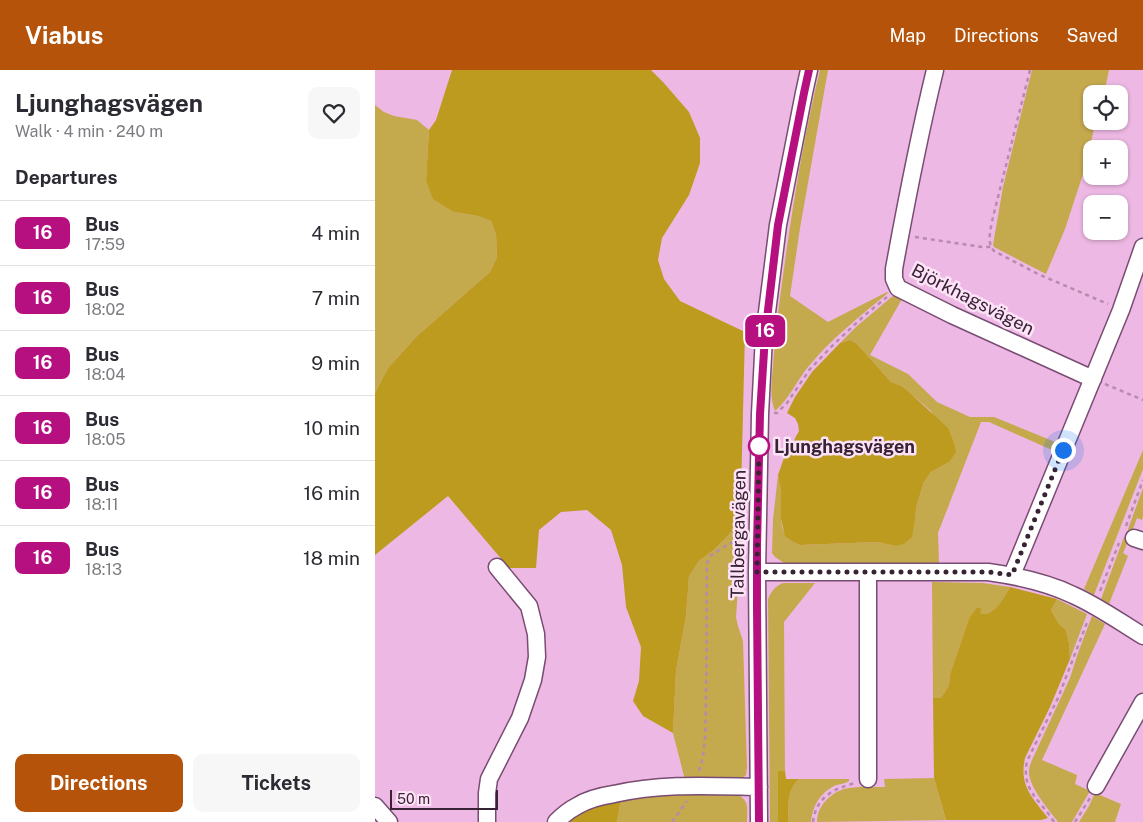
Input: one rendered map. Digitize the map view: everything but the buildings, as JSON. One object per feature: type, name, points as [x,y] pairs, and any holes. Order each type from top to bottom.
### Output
[{"type":"street","name":"Tallbergavägen","points":[[759,822],[757,572],[760,414],[765,336],[778,225],[809,70]]},
{"type":"street","name":"Björkhagsvägen","points":[[935,70],[925,111],[894,269],[894,279],[898,288],[952,315],[1093,379]]},
{"type":"street","points":[[1012,575],[1121,310],[1143,247]]},
{"type":"street","points":[[487,822],[489,779],[519,718],[533,680],[537,657],[536,634],[529,606],[497,567]]},
{"type":"street","points":[[757,572],[988,572],[1012,575],[1051,586],[1072,595],[1143,636]]},
{"type":"street","points":[[868,572],[868,779]]},
{"type":"street","points":[[1097,786],[1143,702]]},
{"type":"street","points":[[556,822],[577,805],[633,789],[661,786],[759,787]]},
{"type":"street","points":[[375,806],[389,822]]},
{"type":"path","points":[[1030,70],[993,217],[989,242],[995,251],[1038,274],[1121,310]]},
{"type":"path","points":[[900,234],[991,247]]},
{"type":"path","points":[[760,414],[777,413],[787,403],[810,369],[833,344],[898,288]]},
{"type":"path","points":[[1093,379],[1143,400]]},
{"type":"path","points":[[1053,822],[1030,789],[1026,780],[1027,761],[1058,698],[1094,606],[1130,539],[1143,480]]},
{"type":"path","points":[[671,822],[689,798],[701,764],[705,732],[707,563],[710,556],[730,543],[745,544]]},
{"type":"path","points":[[813,822],[820,802],[830,792],[868,779]]},
{"type":"path","points":[[1075,822],[1097,786]]},
{"type":"shaded area","points":[[452,70],[651,70],[689,112],[700,138],[700,163],[689,195],[662,238],[658,260],[664,279],[680,301],[745,332],[741,493],[732,531],[715,549],[699,561],[689,576],[686,616],[676,671],[673,733],[643,716],[633,701],[639,681],[641,647],[626,607],[622,565],[611,530],[587,510],[561,512],[539,530],[536,568],[509,568],[448,496],[375,555],[375,393],[388,368],[417,336],[490,272],[497,257],[496,234],[491,221],[478,216],[454,212],[433,199],[426,180],[429,130],[436,120]]},
{"type":"shaded area","points":[[820,70],[828,70],[790,296],[828,322],[888,293],[826,347],[808,367],[775,411],[771,394],[781,289],[801,163]]},
{"type":"shaded area","points":[[1032,70],[1109,70],[1106,85],[1083,85],[1083,130],[1094,130],[1091,140],[1083,140],[1083,174],[1065,229],[1046,274],[993,245],[1003,187]]},
{"type":"shaded area","points":[[375,105],[384,112],[394,116],[417,120],[429,130],[426,180],[454,212],[478,216],[491,221],[496,234],[497,257],[490,272],[417,336],[388,368],[375,393]]},
{"type":"shaded area","points":[[894,295],[902,299],[870,355],[908,374],[937,402],[970,417],[994,417],[1055,442],[1052,450],[989,422],[981,422],[938,533],[939,563],[784,563],[772,553],[773,520],[778,475],[781,489],[781,522],[786,535],[792,541],[800,545],[878,542],[895,546],[915,517],[924,482],[931,472],[949,462],[931,411],[908,391],[891,382],[856,343],[850,340],[840,343]]},
{"type":"shaded area","points":[[850,340],[856,343],[891,382],[908,391],[948,428],[954,443],[956,452],[949,462],[931,472],[924,482],[917,504],[912,537],[904,544],[895,546],[878,542],[800,545],[785,536],[781,519],[781,490],[778,475],[785,455],[793,448],[799,431],[795,418],[787,413],[812,372],[840,343]]},
{"type":"shaded area","points":[[1143,450],[1143,469],[1094,595],[1084,589]]},
{"type":"shaded area","points":[[1143,488],[1142,520],[1137,518],[1131,534],[1127,532]]},
{"type":"shaded area","points":[[741,493],[745,530],[741,546],[736,617],[743,641],[746,775],[740,780],[685,780],[673,733],[676,671],[686,616],[689,576],[699,561],[715,549],[732,531]]},
{"type":"shaded area","points":[[1124,537],[1129,539],[1123,553],[1128,556],[1109,604],[1101,599]]},
{"type":"shaded area","points":[[932,582],[983,583],[1010,587],[996,609],[986,614],[980,614],[964,635],[950,674],[949,685],[941,698],[933,698]]},
{"type":"shaded area","points":[[783,583],[815,583],[784,622],[785,771],[778,771],[778,822],[770,822],[768,599],[770,594]]},
{"type":"shaded area","points":[[1010,587],[1057,599],[1051,610],[1059,624],[1066,630],[1069,643],[1070,659],[1050,707],[1025,758],[1025,784],[1048,818],[1041,820],[946,820],[934,778],[933,698],[941,698],[949,685],[950,674],[970,617],[977,608],[981,608],[980,614],[987,614],[996,609]]},
{"type":"shaded area","points":[[1057,599],[1087,614],[1070,659],[1066,630],[1059,624],[1051,610]]},
{"type":"shaded area","points":[[1092,616],[1105,624],[1042,760],[1077,775],[1075,784],[1090,791],[1072,822],[1058,822],[1035,791],[1029,768],[1070,678]]},
{"type":"shaded area","points":[[778,771],[785,771],[786,779],[799,779],[790,793],[788,822],[778,822]]},
{"type":"shaded area","points":[[934,778],[946,820],[817,822],[823,804],[832,795],[843,789],[885,787],[884,779]]},
{"type":"shaded area","points":[[799,779],[849,779],[849,781],[834,786],[825,792],[815,806],[811,822],[788,822],[790,793]]},
{"type":"shaded area","points":[[637,793],[737,794],[746,803],[747,822],[617,822],[621,798]]},
{"type":"shaded area","points":[[1095,793],[1121,804],[1115,822],[1079,822]]},
{"type":"shaded area","points":[[621,798],[617,822],[566,822],[593,805]]},
{"type":"bus line","name":"16","points":[[759,822],[757,545],[760,414],[765,336],[778,225],[809,70]]},
{"type":"place","name":"Ljunghagsvägen","points":[[759,446]]},
{"type":"route","points":[[759,446],[757,572],[988,572],[1012,575],[1063,450]]}]
